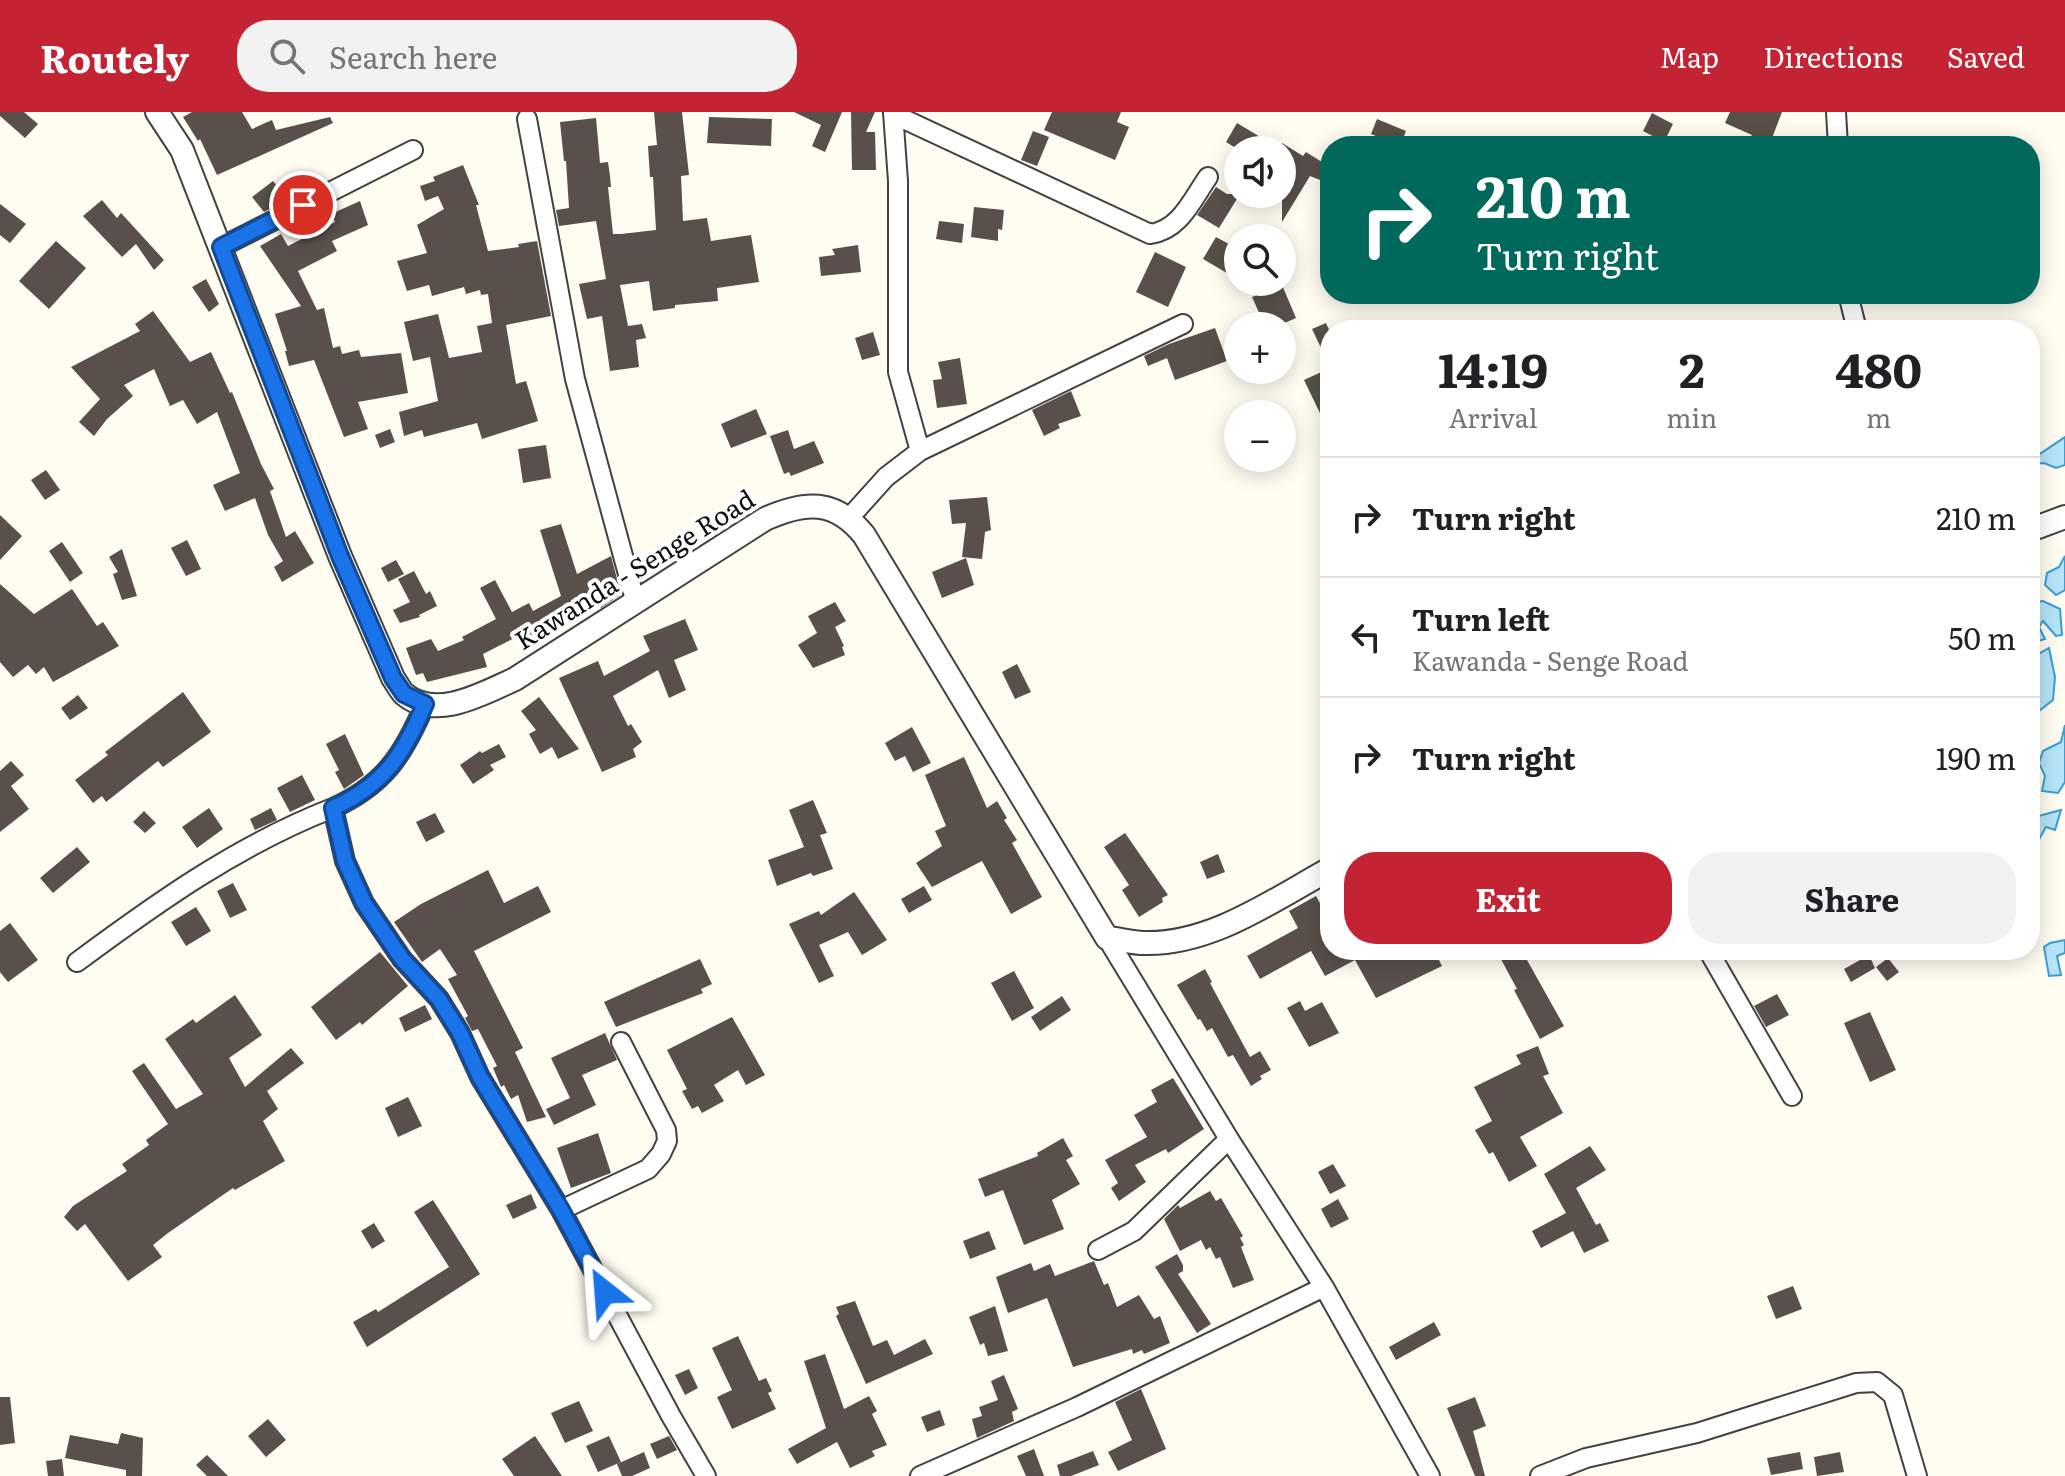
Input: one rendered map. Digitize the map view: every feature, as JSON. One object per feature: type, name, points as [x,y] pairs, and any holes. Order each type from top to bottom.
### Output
[{"type":"street","points":[[77,962],[165,896],[246,847],[350,800],[397,760],[425,704],[404,694],[393,678],[340,556],[182,150],[157,112]]},
{"type":"street","points":[[1836,112],[1837,136]]},
{"type":"street","points":[[920,451],[898,372],[898,181],[893,113],[1150,234],[1174,226],[1208,177]]},
{"type":"street","points":[[527,119],[575,379],[635,600]]},
{"type":"street","points":[[221,247],[413,150]]},
{"type":"street","points":[[1183,324],[920,451],[886,477],[850,517],[864,535],[1229,1139],[1324,1287],[1430,1476]]},
{"type":"street","name":"Kawanda - Senge Road","points":[[425,704],[449,704],[472,699],[515,679],[635,600],[765,519],[785,510],[802,506],[827,508],[850,517]]},
{"type":"street","points":[[2040,526],[2065,517]]},
{"type":"street","points":[[333,808],[345,861],[364,903],[402,959],[439,999],[460,1033],[480,1077],[561,1210],[706,1476]]},
{"type":"street","points":[[1107,938],[1144,943],[1180,940],[1227,925],[1320,874]]},
{"type":"street","points":[[1714,960],[1792,1096]]},
{"type":"street","points":[[561,1210],[648,1169],[667,1141],[666,1130],[621,1042]]},
{"type":"street","points":[[1098,1250],[1134,1231],[1229,1139]]},
{"type":"street","points":[[920,1476],[1077,1407],[1324,1287]]},
{"type":"street","points":[[1540,1476],[1586,1458],[1697,1433],[1856,1383],[1877,1382],[1893,1395],[1917,1476]]},
{"type":"water","points":[[2065,437],[2065,465],[2056,468],[2040,463],[2040,454]]},
{"type":"water","points":[[2065,556],[2065,590],[2056,595],[2045,585],[2047,573],[2059,567]]},
{"type":"water","points":[[2040,601],[2043,601],[2060,609],[2062,635],[2056,636],[2043,621],[2040,626]]},
{"type":"water","points":[[2049,648],[2055,677],[2053,700],[2040,710],[2040,653]]},
{"type":"water","points":[[2065,725],[2065,782],[2058,793],[2042,791],[2045,776],[2040,760],[2043,751],[2061,742]]},
{"type":"water","points":[[2061,810],[2055,830],[2046,827],[2040,838],[2040,816]]},
{"type":"water","points":[[2065,940],[2065,953],[2057,956],[2061,975],[2049,976],[2044,947]]},
{"type":"building","points":[[0,112],[24,112],[38,124],[25,138],[0,116]]},
{"type":"building","points":[[192,112],[242,112],[252,129],[272,120],[276,130],[330,117],[333,123],[217,175],[200,139],[198,141],[183,117]]},
{"type":"building","points":[[654,112],[682,112],[689,175],[681,176],[683,221],[707,218],[711,241],[751,235],[759,282],[717,288],[718,301],[675,305],[675,308],[653,311],[649,281],[620,285],[628,326],[642,324],[646,338],[636,340],[639,367],[610,371],[602,316],[587,319],[579,284],[606,279],[596,221],[559,226],[556,210],[569,208],[560,122],[596,118],[600,163],[608,162],[613,234],[621,234],[656,230],[648,146],[657,145]]},
{"type":"building","points":[[794,112],[842,112],[825,152],[812,146],[821,125]]},
{"type":"building","points":[[851,112],[875,112],[866,132],[875,132],[876,170],[852,170]]},
{"type":"building","points":[[1052,112],[1121,112],[1117,122],[1129,127],[1115,160],[1044,130]]},
{"type":"building","points":[[1730,112],[1782,112],[1773,136],[1751,136],[1725,123]]},
{"type":"building","points":[[1652,113],[1673,124],[1667,136],[1653,136],[1643,131]]},
{"type":"building","points":[[709,117],[772,119],[771,146],[707,143]]},
{"type":"building","points":[[1377,119],[1406,131],[1404,136],[1371,134]]},
{"type":"building","points":[[1237,123],[1259,136],[1229,136]]},
{"type":"building","points":[[1033,131],[1049,137],[1037,166],[1021,160]]},
{"type":"building","points":[[1296,152],[1303,156],[1306,152],[1320,161],[1320,180],[1310,176],[1296,199]]},
{"type":"building","points":[[463,165],[479,205],[476,205],[488,251],[537,241],[551,316],[506,325],[516,384],[526,381],[538,421],[482,439],[477,423],[424,437],[422,430],[404,436],[399,412],[438,401],[430,357],[413,361],[404,322],[438,314],[449,358],[482,352],[477,326],[492,323],[488,294],[481,295],[480,290],[466,294],[464,287],[432,296],[429,285],[407,291],[397,261],[427,253],[417,225],[444,209],[438,196],[425,201],[420,186]]},
{"type":"building","points":[[273,181],[288,199],[264,212],[252,197]]},
{"type":"building","points":[[1216,187],[1224,192],[1224,208],[1231,208],[1219,228],[1197,215]]},
{"type":"building","points":[[102,200],[117,218],[121,213],[164,260],[154,270],[136,244],[122,257],[83,216]]},
{"type":"building","points":[[360,201],[368,225],[332,241],[337,251],[298,271],[317,310],[324,308],[333,348],[340,346],[342,354],[359,350],[361,357],[401,353],[408,393],[358,402],[368,429],[344,437],[314,360],[289,366],[275,314],[301,306],[260,246],[281,234],[288,246],[335,222],[331,214]]},
{"type":"building","points":[[0,204],[26,224],[10,243],[0,235]]},
{"type":"building","points":[[974,207],[1004,210],[998,241],[971,237]]},
{"type":"building","points":[[1282,208],[1291,208],[1282,222]]},
{"type":"building","points":[[939,221],[964,224],[962,243],[936,239]]},
{"type":"building","points":[[1216,237],[1224,241],[1224,271],[1203,259]]},
{"type":"building","points":[[56,241],[86,268],[49,309],[19,281]]},
{"type":"building","points":[[858,245],[861,272],[821,276],[819,257],[835,255],[832,249]]},
{"type":"building","points":[[1155,252],[1186,267],[1168,307],[1136,292]]},
{"type":"building","points":[[206,279],[219,304],[209,312],[192,287]]},
{"type":"building","points":[[1287,296],[1293,312],[1259,312],[1252,297]]},
{"type":"building","points":[[153,311],[190,362],[211,352],[274,489],[270,491],[286,537],[295,531],[314,563],[282,582],[274,567],[283,561],[268,535],[255,498],[225,511],[213,485],[240,473],[217,412],[197,424],[183,400],[170,406],[154,369],[124,385],[133,396],[107,419],[94,436],[79,422],[100,399],[71,367],[140,331],[135,324]]},
{"type":"building","points":[[1320,326],[1320,346],[1312,329]]},
{"type":"building","points":[[1215,328],[1224,362],[1175,380],[1167,358],[1148,366],[1144,356]]},
{"type":"building","points":[[873,332],[880,355],[862,360],[855,338]]},
{"type":"building","points":[[960,358],[967,404],[937,408],[933,380],[942,379],[938,362]]},
{"type":"building","points":[[1320,373],[1320,413],[1304,380]]},
{"type":"building","points":[[1071,391],[1081,416],[1058,424],[1060,428],[1044,436],[1032,410]]},
{"type":"building","points":[[756,409],[767,434],[731,448],[721,424]]},
{"type":"building","points":[[390,429],[395,442],[380,448],[375,435]]},
{"type":"building","points":[[788,430],[794,449],[814,441],[824,463],[791,476],[789,472],[784,474],[770,436]]},
{"type":"building","points":[[546,445],[551,478],[523,483],[518,449]]},
{"type":"building","points":[[46,470],[60,490],[45,500],[31,480]]},
{"type":"building","points":[[987,497],[991,530],[985,532],[982,559],[962,557],[966,523],[952,524],[949,500]]},
{"type":"building","points":[[0,515],[22,536],[0,560]]},
{"type":"building","points":[[561,524],[577,574],[611,556],[621,594],[601,608],[599,605],[562,624],[560,620],[529,636],[526,632],[483,654],[487,667],[427,682],[423,673],[416,675],[406,648],[431,639],[438,651],[464,640],[462,637],[496,619],[480,588],[495,580],[512,612],[529,603],[533,611],[561,596],[540,530]]},
{"type":"building","points":[[187,540],[201,569],[186,576],[171,548]]},
{"type":"building","points":[[62,542],[83,573],[70,582],[49,551]]},
{"type":"building","points":[[122,549],[137,596],[122,600],[113,574],[118,572],[109,557]]},
{"type":"building","points":[[966,558],[974,585],[942,598],[932,572]]},
{"type":"building","points":[[396,560],[404,574],[388,582],[381,568]]},
{"type":"building","points":[[414,571],[426,594],[430,591],[437,606],[420,617],[400,623],[393,610],[410,602],[398,579]]},
{"type":"building","points":[[0,584],[34,614],[72,589],[97,626],[103,622],[119,646],[53,682],[44,667],[36,674],[28,665],[13,677],[0,662]]},
{"type":"building","points":[[835,602],[846,621],[835,627],[845,655],[813,668],[798,645],[817,633],[808,616]]},
{"type":"building","points":[[685,619],[698,650],[674,660],[686,690],[669,698],[658,670],[613,696],[628,726],[631,724],[642,742],[633,749],[636,757],[602,772],[559,678],[598,661],[604,676],[650,651],[643,636]]},
{"type":"building","points":[[1017,664],[1031,692],[1015,699],[1002,672]]},
{"type":"building","points":[[183,692],[211,732],[163,767],[158,761],[106,802],[102,796],[93,803],[75,780],[108,755],[105,752]]},
{"type":"building","points":[[78,695],[88,708],[70,720],[61,708]]},
{"type":"building","points":[[539,697],[579,749],[558,759],[552,747],[540,754],[529,734],[536,730],[521,711]]},
{"type":"building","points":[[912,727],[931,763],[913,772],[905,756],[895,761],[885,743]]},
{"type":"building","points":[[345,734],[364,775],[344,789],[335,772],[339,770],[326,744]]},
{"type":"building","points":[[499,744],[506,757],[490,765],[494,770],[473,784],[460,765],[480,751],[482,753]]},
{"type":"building","points":[[964,757],[987,808],[997,801],[1007,818],[1004,820],[1017,840],[1012,843],[1042,897],[1011,914],[982,861],[932,887],[916,863],[942,846],[935,831],[946,826],[925,775]]},
{"type":"building","points":[[11,761],[24,775],[11,786],[29,809],[0,832],[0,771]]},
{"type":"building","points":[[302,775],[315,800],[290,812],[277,788]]},
{"type":"building","points":[[813,800],[827,833],[820,835],[833,869],[813,876],[811,873],[777,886],[768,860],[804,847],[789,810]]},
{"type":"building","points":[[209,808],[223,829],[197,848],[182,827]]},
{"type":"building","points":[[271,808],[277,820],[255,830],[250,819]]},
{"type":"building","points":[[144,811],[156,823],[145,833],[133,822]]},
{"type":"building","points":[[435,813],[445,832],[426,842],[416,822]]},
{"type":"building","points":[[1125,833],[1168,895],[1162,898],[1163,902],[1139,917],[1122,890],[1129,885],[1104,847]]},
{"type":"building","points":[[77,847],[90,862],[53,893],[40,878]]},
{"type":"building","points":[[1218,854],[1225,872],[1207,879],[1200,862]]},
{"type":"building","points":[[488,870],[504,903],[538,886],[551,912],[474,951],[523,1048],[515,1052],[546,1117],[527,1122],[518,1095],[511,1099],[504,1085],[501,1087],[493,1068],[497,1066],[478,1029],[472,1031],[465,1018],[468,1016],[448,979],[457,975],[440,949],[422,962],[394,922],[421,904]]},
{"type":"building","points":[[233,883],[247,910],[230,918],[217,891]]},
{"type":"building","points":[[924,886],[932,900],[909,913],[901,899]]},
{"type":"building","points":[[854,892],[887,940],[862,955],[848,932],[819,945],[834,976],[819,983],[789,924],[819,911],[821,915]]},
{"type":"building","points":[[1316,896],[1320,903],[1320,960],[1355,960],[1325,976],[1311,951],[1260,979],[1247,956],[1298,928],[1289,911]]},
{"type":"building","points":[[196,907],[211,931],[186,946],[171,922]]},
{"type":"building","points":[[10,923],[38,960],[8,982],[0,972],[0,931]]},
{"type":"building","points":[[380,952],[408,986],[362,1025],[360,1022],[336,1040],[311,1007]]},
{"type":"building","points":[[700,959],[712,984],[701,989],[703,993],[616,1027],[604,1002]]},
{"type":"building","points":[[1355,960],[1439,960],[1442,966],[1376,998]]},
{"type":"building","points":[[1501,960],[1527,960],[1564,1026],[1540,1039],[1514,990],[1517,989]]},
{"type":"building","points":[[1860,960],[1871,960],[1875,968],[1851,982],[1844,969]]},
{"type":"building","points":[[1890,960],[1899,972],[1887,981],[1876,967]]},
{"type":"building","points":[[1205,969],[1250,1057],[1260,1051],[1271,1070],[1251,1086],[1233,1055],[1228,1057],[1212,1028],[1207,1031],[1198,1020],[1177,985]]},
{"type":"building","points":[[1014,971],[1034,1008],[1012,1021],[991,983]]},
{"type":"building","points":[[1777,994],[1789,1015],[1766,1027],[1754,1006]]},
{"type":"building","points":[[235,995],[262,1035],[229,1058],[245,1087],[291,1048],[304,1063],[267,1091],[278,1109],[263,1121],[285,1161],[235,1190],[233,1188],[168,1233],[153,1245],[162,1257],[128,1281],[85,1224],[77,1231],[64,1217],[73,1206],[127,1171],[122,1164],[149,1145],[146,1140],[168,1124],[132,1071],[144,1063],[176,1109],[203,1094],[165,1039],[193,1019],[196,1023]]},
{"type":"building","points":[[1062,996],[1071,1010],[1040,1031],[1031,1017]]},
{"type":"building","points":[[1300,1001],[1305,1011],[1322,1002],[1339,1033],[1309,1047],[1287,1008]]},
{"type":"building","points":[[425,1005],[432,1019],[405,1032],[399,1018]]},
{"type":"building","points":[[1870,1012],[1896,1070],[1870,1082],[1844,1023]]},
{"type":"building","points":[[732,1017],[765,1075],[746,1085],[738,1070],[714,1085],[724,1101],[702,1113],[698,1106],[692,1109],[682,1091],[687,1089],[667,1050]]},
{"type":"building","points":[[605,1033],[617,1060],[582,1075],[596,1105],[554,1125],[546,1109],[570,1098],[551,1058]]},
{"type":"building","points":[[1538,1046],[1549,1074],[1543,1076],[1563,1113],[1520,1137],[1537,1166],[1509,1182],[1493,1152],[1489,1154],[1475,1130],[1492,1121],[1474,1087],[1521,1064],[1516,1055]]},
{"type":"building","points":[[1173,1078],[1204,1129],[1168,1153],[1166,1149],[1135,1165],[1146,1182],[1119,1201],[1111,1188],[1118,1183],[1105,1160],[1147,1137],[1134,1115],[1157,1102],[1151,1090]]},
{"type":"building","points":[[408,1097],[422,1126],[398,1137],[385,1108]]},
{"type":"building","points":[[598,1133],[611,1173],[571,1188],[557,1148]]},
{"type":"building","points":[[1063,1138],[1073,1156],[1066,1160],[1080,1184],[1052,1200],[1064,1229],[1024,1245],[1003,1190],[985,1197],[978,1179],[1038,1156],[1037,1153]]},
{"type":"building","points":[[1590,1146],[1606,1170],[1576,1188],[1596,1225],[1600,1223],[1609,1241],[1584,1253],[1573,1231],[1541,1248],[1532,1231],[1566,1213],[1544,1174]]},
{"type":"building","points":[[1333,1164],[1346,1186],[1330,1194],[1318,1172]]},
{"type":"building","points":[[1210,1191],[1216,1201],[1221,1198],[1243,1236],[1240,1238],[1244,1245],[1241,1247],[1254,1280],[1233,1288],[1220,1257],[1216,1259],[1210,1247],[1206,1250],[1201,1240],[1180,1251],[1164,1219],[1178,1205],[1180,1208]]},
{"type":"building","points":[[531,1194],[537,1208],[513,1219],[506,1205]]},
{"type":"building","points":[[1338,1199],[1349,1219],[1331,1228],[1321,1209]]},
{"type":"building","points":[[433,1200],[480,1274],[367,1347],[353,1322],[376,1309],[378,1312],[449,1267],[414,1212]]},
{"type":"building","points":[[374,1223],[385,1241],[372,1249],[361,1231]]},
{"type":"building","points":[[989,1231],[996,1249],[970,1259],[963,1241]]},
{"type":"building","points":[[1177,1254],[1183,1265],[1183,1271],[1178,1274],[1211,1324],[1197,1333],[1155,1267]]},
{"type":"building","points":[[1094,1261],[1104,1285],[1108,1283],[1117,1307],[1139,1295],[1154,1319],[1160,1316],[1170,1343],[1144,1354],[1142,1350],[1133,1354],[1132,1349],[1073,1367],[1047,1298],[1008,1313],[996,1277],[1031,1263],[1034,1271],[1050,1264],[1055,1276]]},
{"type":"building","points":[[1793,1286],[1802,1309],[1776,1319],[1767,1296]]},
{"type":"building","points":[[855,1301],[873,1346],[887,1340],[894,1355],[925,1339],[933,1354],[866,1384],[836,1316],[839,1314],[836,1307]]},
{"type":"building","points":[[995,1306],[1008,1351],[988,1356],[969,1317]]},
{"type":"building","points":[[1434,1322],[1441,1335],[1396,1360],[1389,1347]]},
{"type":"building","points":[[738,1336],[759,1381],[766,1378],[772,1391],[768,1393],[776,1409],[732,1429],[717,1397],[732,1390],[712,1348]]},
{"type":"building","points":[[825,1354],[844,1409],[869,1396],[877,1411],[872,1414],[887,1445],[872,1451],[875,1456],[850,1468],[837,1442],[797,1464],[788,1449],[826,1428],[804,1361]]},
{"type":"building","points":[[689,1369],[698,1388],[685,1395],[675,1375]]},
{"type":"building","points":[[1004,1375],[1018,1409],[1012,1412],[1014,1421],[977,1438],[972,1419],[982,1416],[979,1407],[998,1400],[991,1381]]},
{"type":"building","points":[[1141,1389],[1166,1449],[1118,1471],[1108,1452],[1132,1440],[1115,1402]]},
{"type":"building","points":[[0,1397],[10,1397],[15,1443],[0,1445]]},
{"type":"building","points":[[1475,1397],[1486,1426],[1473,1431],[1485,1476],[1475,1476],[1447,1408]]},
{"type":"building","points":[[579,1401],[593,1431],[565,1443],[551,1413]]},
{"type":"building","points":[[940,1410],[945,1425],[927,1432],[921,1417]]},
{"type":"building","points":[[268,1419],[286,1440],[266,1457],[248,1436]]},
{"type":"building","points":[[121,1433],[143,1438],[142,1476],[126,1476],[126,1470],[65,1458],[70,1435],[118,1444]]},
{"type":"building","points":[[535,1436],[562,1476],[514,1476],[502,1459]]},
{"type":"building","points":[[609,1436],[621,1462],[598,1472],[586,1446]]},
{"type":"building","points":[[669,1436],[677,1450],[657,1459],[650,1444]]},
{"type":"building","points":[[1034,1449],[1044,1476],[1026,1476],[1017,1456]]},
{"type":"building","points":[[1093,1451],[1099,1465],[1071,1476],[1060,1476],[1057,1465]]},
{"type":"building","points":[[644,1452],[650,1468],[632,1476],[622,1476],[617,1464]]},
{"type":"building","points":[[1800,1452],[1803,1469],[1771,1475],[1767,1458]]},
{"type":"building","points":[[1840,1452],[1844,1472],[1817,1476],[1814,1457]]},
{"type":"building","points":[[207,1455],[228,1476],[207,1476],[196,1465]]},
{"type":"building","points":[[62,1459],[64,1476],[48,1476],[46,1461]]},
{"type":"route","points":[[303,205],[221,247],[340,556],[393,678],[404,694],[425,704],[397,760],[350,800],[333,808],[336,831],[345,861],[364,903],[402,959],[439,999],[460,1033],[480,1077],[561,1210],[605,1292]]}]
